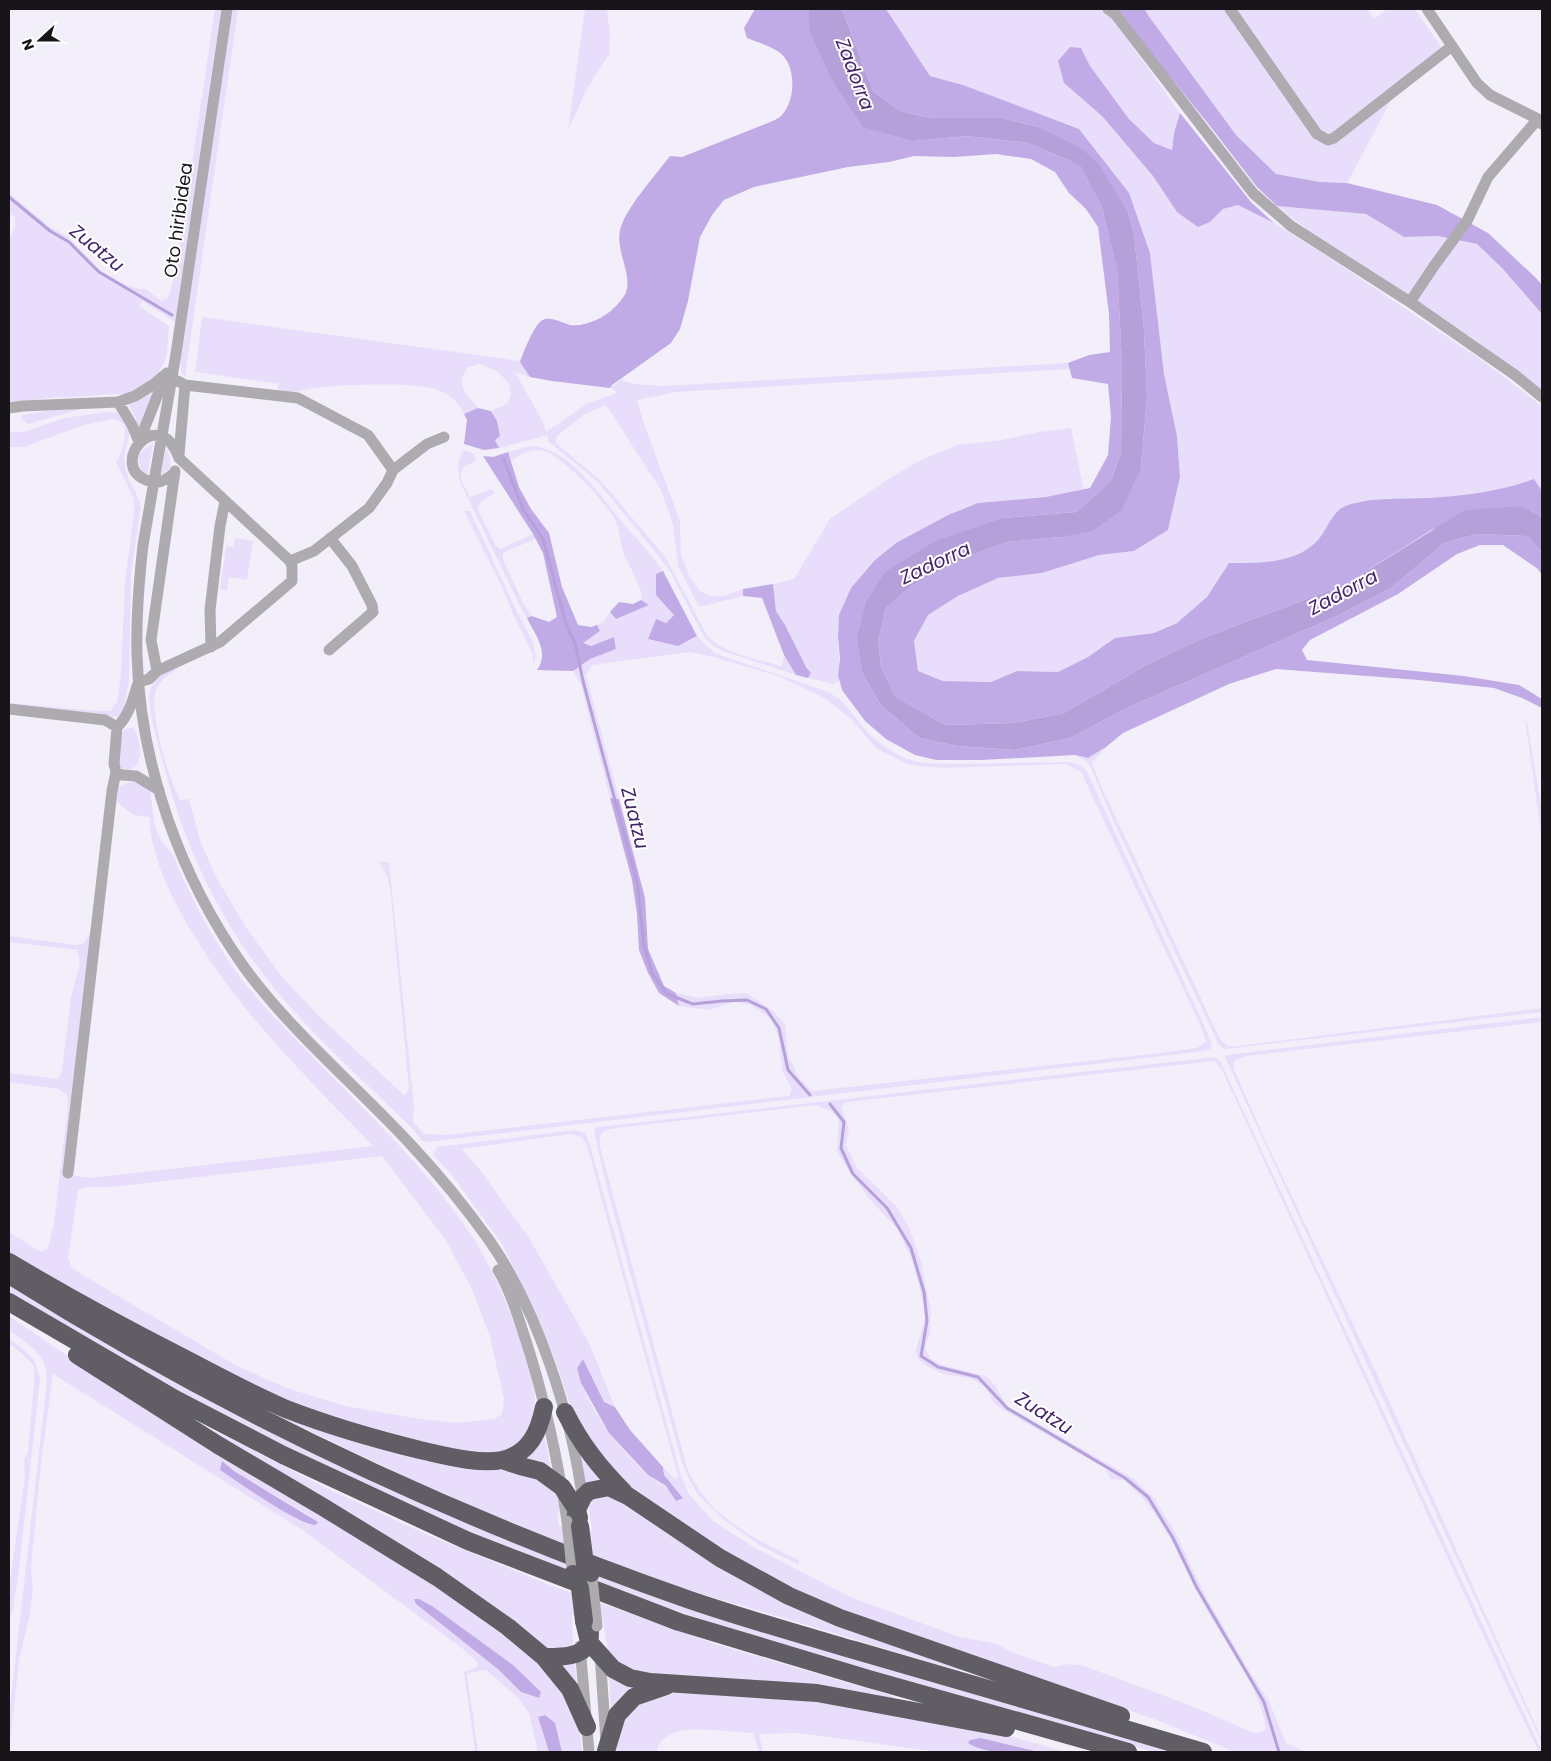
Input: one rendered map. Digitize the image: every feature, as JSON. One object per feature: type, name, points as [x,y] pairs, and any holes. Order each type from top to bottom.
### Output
[{"type":"highway","points":[[9,1262],[85,1307],[248,1392],[288,1409],[380,1440],[481,1461],[502,1460],[521,1452],[532,1441],[540,1426],[544,1407]]},
{"type":"highway","points":[[9,1275],[106,1335],[184,1379],[302,1440],[489,1524],[689,1600],[839,1646],[1204,1752]]},
{"type":"highway","points":[[9,1302],[175,1399],[283,1456],[468,1541],[679,1622],[869,1679],[1128,1752]]},
{"type":"highway","points":[[25,1312],[65,1346],[117,1381],[218,1445],[437,1577],[508,1627],[544,1657],[570,1689],[587,1728]]},
{"type":"highway","points":[[565,1412],[576,1435],[589,1454],[628,1496]]},
{"type":"highway","points":[[502,1460],[540,1471],[562,1487],[578,1518],[585,1564],[592,1576],[588,1585],[589,1634],[568,1656],[544,1657]]},
{"type":"highway","points":[[1124,1752],[817,1693],[650,1682],[630,1678],[613,1669],[589,1634],[580,1588],[572,1570],[577,1554],[578,1518],[589,1492],[609,1487],[628,1496],[720,1558],[757,1580],[797,1600],[885,1634],[1127,1717],[1209,1752]]},
{"type":"highway","points":[[606,1752],[617,1715],[634,1697],[673,1683]]},
{"type":"street","name":"Oto hiribidea","points":[[227,9],[176,354],[170,375],[140,570],[136,635],[143,721],[163,805],[186,865],[204,902],[224,936],[245,967],[298,1031],[413,1146],[462,1205]]},
{"type":"street","points":[[1108,9],[1115,14],[1253,193],[1291,226],[1410,302],[1515,375],[1542,397]]},
{"type":"street","points":[[1230,9],[1318,134],[1328,140],[1334,138],[1452,46]]},
{"type":"street","points":[[1410,302],[1467,221],[1488,177],[1540,121],[1490,95],[1477,83],[1427,9]]},
{"type":"street","points":[[170,375],[185,385],[298,398],[368,435],[393,470]]},
{"type":"street","points":[[9,408],[118,402],[135,396],[170,375]]},
{"type":"street","points":[[170,375],[133,451],[132,462],[136,472],[143,480],[153,483],[165,481],[174,473]]},
{"type":"street","points":[[157,671],[151,640],[174,473],[179,458],[185,385]]},
{"type":"street","points":[[118,402],[128,417],[139,442]]},
{"type":"street","points":[[68,1173],[112,791],[116,772],[114,764],[120,724],[139,682],[149,679],[157,671],[220,642],[292,581],[290,561],[179,458],[174,445],[162,436],[146,438],[139,442]]},
{"type":"street","points":[[290,561],[314,551],[369,508],[387,483],[393,470],[427,444],[444,437]]},
{"type":"street","points":[[211,647],[210,610],[220,526],[226,501]]},
{"type":"street","points":[[329,650],[373,612],[372,605],[352,566],[330,538]]},
{"type":"street","points":[[9,709],[105,720],[120,724],[143,721]]},
{"type":"street","points":[[136,776],[151,756]]},
{"type":"street","points":[[116,772],[122,775],[136,776],[159,790]]},
{"type":"street","points":[[462,1205],[504,1281],[532,1360],[562,1487]]},
{"type":"street","points":[[462,1205],[490,1242],[513,1281],[544,1351],[565,1412],[578,1518]]},
{"type":"street","points":[[588,1752],[589,1634]]},
{"type":"street","points":[[589,1634],[606,1752]]},
{"type":"shaded area","points":[[215,9],[221,9],[175,322],[142,301],[139,306],[169,326],[167,353],[164,363],[155,378],[140,390],[125,394],[50,398],[9,403],[9,240],[15,227],[15,218],[9,212],[9,193],[50,227],[67,236],[101,271],[126,285],[146,289],[161,301],[169,297],[177,264]]},
{"type":"shaded area","points":[[232,9],[238,9],[185,377],[181,372],[181,361]]},
{"type":"shaded area","points":[[585,9],[607,9],[610,36],[609,54],[587,89],[568,130]]},
{"type":"shaded area","points":[[755,9],[809,9],[810,30],[914,141],[967,136],[1028,143],[1081,167],[1102,208],[1117,268],[1122,363],[1121,453],[1111,481],[1076,512],[1003,518],[885,572],[863,674],[880,704],[919,738],[957,746],[1015,750],[1070,738],[1129,707],[1337,616],[1391,588],[1444,543],[1477,534],[1527,536],[1542,552],[1542,575],[1538,569],[1503,545],[1480,545],[1457,554],[1398,594],[1310,640],[1302,650],[1307,660],[1464,676],[1519,685],[1542,699],[1542,708],[1522,698],[1494,688],[1276,669],[1229,684],[1123,733],[1106,747],[1088,758],[1075,755],[981,760],[936,760],[915,755],[886,739],[865,721],[842,690],[838,675],[840,659],[839,615],[851,588],[875,560],[896,543],[948,515],[978,503],[1046,497],[1090,488],[1108,455],[1111,417],[1108,384],[1072,378],[1068,363],[1089,355],[1110,352],[1109,314],[1098,227],[1086,209],[1069,193],[1055,172],[1031,159],[996,154],[954,157],[914,156],[889,162],[848,167],[754,187],[724,200],[712,215],[700,237],[688,301],[680,329],[671,343],[610,388],[530,377],[520,362],[532,334],[541,321],[552,319],[570,325],[582,325],[600,318],[611,311],[624,296],[627,276],[619,242],[622,224],[637,198],[670,156],[682,157],[768,123],[780,117],[786,109],[792,93],[789,65],[779,52],[747,38],[744,28]]},
{"type":"shaded area","points":[[842,9],[886,9],[930,76],[963,85],[1079,129],[1129,193],[1150,253],[1164,374],[1177,436],[1180,477],[1168,530],[1134,551],[1099,555],[1042,573],[998,578],[958,596],[928,615],[914,641],[918,671],[943,681],[991,682],[1017,671],[1058,672],[1088,657],[1115,638],[1154,633],[1177,623],[1207,597],[1229,563],[1265,562],[1299,554],[1318,540],[1340,509],[1361,502],[1464,495],[1500,489],[1534,479],[1542,491],[1542,517],[1523,506],[1433,529],[1344,585],[1203,638],[1146,665],[1064,713],[1013,723],[945,725],[895,696],[881,667],[878,642],[886,608],[913,585],[970,556],[1007,542],[1061,537],[1141,468],[1147,396],[1144,330],[1134,234],[1128,213],[1080,147],[1039,127],[1002,118],[931,118],[900,111],[873,91]]},
{"type":"shaded area","points":[[886,9],[1103,9],[1118,26],[1180,113],[1174,133],[1172,150],[1154,143],[1129,119],[1090,66],[1081,48],[1064,82],[1102,116],[1153,176],[1177,212],[1210,222],[1223,209],[1238,205],[1274,223],[1327,256],[1483,361],[1542,406],[1542,491],[1534,479],[1500,489],[1476,493],[1441,497],[1388,498],[1349,505],[1340,509],[1331,519],[1318,540],[1299,554],[1265,562],[1229,563],[1207,597],[1177,623],[1154,633],[1115,638],[1088,657],[1058,672],[1017,671],[991,682],[943,681],[918,671],[914,641],[928,615],[958,596],[998,578],[1042,573],[1099,555],[1134,551],[1168,530],[1180,477],[1177,436],[1164,374],[1150,253],[1016,106],[963,85],[930,76]]},
{"type":"shaded area","points":[[1115,9],[1145,9],[1236,135],[1276,174],[1320,182],[1347,183],[1437,205],[1488,233],[1536,278],[1542,285],[1542,314],[1502,268],[1477,244],[1438,236],[1404,237],[1366,214],[1277,206],[1257,187]]},
{"type":"shaded area","points":[[1145,9],[1367,9],[1374,19],[1388,9],[1415,9],[1443,50],[1395,93],[1347,183],[1320,182],[1276,174],[1236,135]]},
{"type":"shaded area","points":[[1070,47],[1081,48],[1090,66],[1129,119],[1154,143],[1172,150],[1174,133],[1180,113],[1251,202],[1274,223],[1238,205],[1223,209],[1210,222],[1198,227],[1177,212],[1153,176],[1102,116],[1064,83],[1058,61]]},
{"type":"shaded area","points":[[1277,206],[1366,214],[1404,237],[1438,236],[1477,244],[1502,268],[1542,314],[1542,391],[1477,341],[1308,230]]},
{"type":"shaded area","points":[[202,317],[520,361],[530,377],[515,372],[543,422],[546,432],[588,403],[615,394],[616,391],[610,388],[621,380],[635,384],[663,386],[1068,363],[1070,369],[677,392],[637,400],[680,521],[681,555],[689,575],[699,590],[709,596],[724,596],[743,589],[743,596],[700,607],[678,566],[673,524],[661,490],[606,405],[585,414],[556,437],[556,443],[601,481],[666,558],[708,637],[733,652],[782,666],[784,655],[796,675],[723,651],[712,645],[704,637],[671,573],[657,554],[597,481],[548,441],[548,435],[499,448],[495,440],[500,436],[497,421],[491,411],[507,404],[511,394],[509,384],[498,372],[480,364],[468,367],[462,379],[463,389],[478,408],[464,414],[460,406],[448,395],[429,388],[415,386],[360,385],[315,388],[292,392],[277,391],[279,384],[195,372]]},
{"type":"shaded area","points":[[155,389],[139,432],[136,418],[128,403],[140,399]]},
{"type":"shaded area","points":[[478,408],[491,411],[497,421],[500,436],[495,440],[499,448],[484,450],[464,444],[467,420],[464,414]]},
{"type":"shaded area","points":[[61,409],[81,409],[28,424],[21,419],[22,415]]},
{"type":"shaded area","points":[[107,412],[120,413],[130,431],[125,453],[125,466],[141,507],[131,574],[129,681],[123,714],[119,717],[9,706],[9,703],[110,711],[117,702],[121,675],[125,582],[134,514],[134,499],[116,462],[124,444],[124,424],[114,419],[84,425],[24,447],[9,447],[9,432],[23,432],[64,418]]},
{"type":"shaded area","points":[[1071,428],[1084,491],[1046,497],[978,503],[948,515],[896,543],[875,560],[838,636],[840,680],[833,684],[808,678],[811,673],[801,659],[785,625],[776,611],[773,584],[794,579],[830,519],[888,479],[923,459],[958,445],[1002,440],[1039,432]]},
{"type":"shaded area","points":[[153,444],[147,476],[140,467],[139,458],[143,450]]},
{"type":"shaded area","points":[[531,446],[545,449],[558,455],[583,475],[663,571],[656,574],[674,615],[666,623],[656,619],[649,640],[689,642],[697,636],[714,653],[829,692],[843,702],[869,734],[888,749],[907,759],[923,763],[954,764],[1072,762],[1082,766],[1087,772],[1212,1045],[1210,1049],[1205,1051],[427,1142],[421,1140],[413,1129],[324,1043],[290,1007],[254,962],[220,909],[181,823],[151,716],[149,698],[154,683],[162,671],[178,669],[168,675],[156,690],[154,700],[157,728],[165,762],[175,790],[180,800],[189,799],[200,840],[216,877],[247,929],[283,978],[321,1018],[404,1095],[409,1089],[390,888],[387,875],[379,862],[389,862],[414,1105],[413,1122],[424,1134],[446,1135],[789,1096],[792,1089],[783,1073],[778,1036],[771,1019],[751,1005],[734,1002],[708,1010],[679,1006],[676,993],[698,998],[747,993],[773,1011],[785,1024],[788,1055],[798,1076],[812,1091],[1152,1054],[1197,1048],[1206,1042],[1200,1024],[1081,772],[1066,764],[942,768],[910,765],[877,749],[851,719],[826,699],[778,676],[690,652],[592,665],[586,675],[619,799],[610,798],[581,685],[573,671],[590,659],[616,649],[614,637],[590,646],[582,643],[600,631],[597,625],[603,622],[610,612],[616,619],[648,605],[641,600],[642,594],[623,552],[616,522],[603,503],[582,479],[547,452],[531,451],[511,461],[508,452]]},
{"type":"shaded area","points":[[166,449],[170,457],[170,464],[161,476]]},
{"type":"shaded area","points":[[463,450],[473,453],[476,457],[475,462],[463,468],[461,472],[462,481],[470,497],[491,489],[495,493],[480,503],[478,510],[495,544],[500,549],[533,534],[535,539],[503,553],[503,559],[523,603],[532,616],[527,618],[460,482],[458,466]]},
{"type":"shaded area","points":[[508,452],[519,487],[531,509],[549,533],[562,587],[578,625],[591,627],[597,625],[600,631],[583,643],[591,646],[614,637],[616,649],[590,659],[573,671],[537,670],[541,663],[542,650],[527,618],[532,616],[549,622],[557,617],[543,553],[483,456],[493,457]]},
{"type":"shaded area","points":[[464,511],[470,511],[533,642],[536,658],[533,662],[533,654]]},
{"type":"shaded area","points":[[235,538],[253,541],[247,580],[229,577],[227,590],[220,589],[226,546],[233,547]]},
{"type":"shaded area","points":[[663,571],[697,636],[678,646],[648,639],[656,619],[666,623],[674,615],[656,595],[656,574]]},
{"type":"shaded area","points":[[773,584],[776,611],[811,673],[808,678],[796,675],[784,655],[762,598],[743,596],[743,589]]},
{"type":"shaded area","points":[[641,600],[649,605],[616,619],[610,612],[619,602],[633,604]]},
{"type":"shaded area","points":[[1525,720],[1527,722],[1542,810],[1542,838]]},
{"type":"shaded area","points":[[132,727],[138,738],[140,753],[136,765],[132,769],[125,770],[118,763],[121,734],[126,729]]},
{"type":"shaded area","points":[[1106,747],[1092,763],[1102,788],[1220,1039],[1227,1046],[1542,1008],[1542,1012],[1222,1048],[1113,820],[1091,768],[1087,762],[1075,755],[1088,758]]},
{"type":"shaded area","points":[[138,781],[150,790],[154,820],[160,838],[174,856],[186,885],[208,927],[243,981],[279,1022],[408,1155],[447,1201],[486,1260],[504,1296],[533,1385],[535,1408],[533,1419],[529,1430],[515,1447],[503,1453],[483,1454],[434,1445],[377,1431],[293,1403],[239,1380],[163,1340],[96,1304],[9,1253],[9,1232],[41,1252],[48,1248],[54,1223],[68,1096],[59,1089],[9,1082],[9,1073],[58,1079],[62,1070],[71,997],[80,963],[77,950],[9,942],[9,936],[75,945],[83,944],[91,932],[65,1174],[90,1178],[373,1146],[278,1046],[234,994],[214,966],[171,894],[157,859],[149,817],[133,815],[117,802],[118,788],[127,783]],"holes":[[[382,1156],[445,1239],[472,1289],[490,1337],[504,1399],[502,1414],[494,1419],[456,1423],[414,1418],[345,1406],[287,1388],[237,1366],[81,1274],[72,1268],[68,1258],[78,1191],[84,1187],[112,1187]]]},
{"type":"shaded area","points":[[610,798],[619,799],[645,898],[648,949],[664,986],[676,993],[679,1006],[659,993],[648,973],[639,950],[637,914],[632,880]]},
{"type":"shaded area","points":[[1542,1017],[1542,1022],[1246,1056],[1235,1061],[1233,1067],[1266,1142],[1375,1370],[1542,1739],[1542,1743],[1225,1057],[1227,1055]]},
{"type":"shaded area","points":[[1215,1057],[1220,1061],[1542,1752],[1539,1752],[1503,1678],[1221,1068],[1214,1061],[847,1102],[841,1106],[849,1128],[846,1145],[857,1168],[896,1206],[909,1227],[921,1262],[931,1312],[930,1332],[925,1349],[930,1358],[942,1365],[985,1376],[994,1384],[1008,1407],[1133,1478],[1153,1497],[1174,1530],[1205,1595],[1269,1701],[1286,1743],[1306,1752],[1235,1752],[1154,1719],[886,1627],[805,1595],[675,1523],[620,1477],[591,1444],[571,1408],[555,1359],[502,1244],[451,1174],[433,1155],[437,1147],[574,1130],[585,1133],[590,1145],[680,1472],[688,1493],[713,1521],[755,1548],[850,1597],[960,1637],[998,1644],[1011,1652],[1054,1667],[1069,1664],[1084,1666],[1189,1705],[1255,1733],[1262,1732],[1266,1728],[1257,1697],[1242,1668],[1208,1612],[1164,1528],[1141,1496],[1124,1480],[1110,1479],[1106,1469],[995,1405],[985,1387],[970,1378],[943,1374],[925,1365],[918,1359],[916,1350],[926,1314],[912,1260],[897,1228],[871,1201],[837,1151],[839,1120],[831,1111],[816,1105],[618,1128],[605,1130],[600,1136],[600,1147],[690,1475],[707,1500],[730,1522],[757,1539],[799,1560],[799,1565],[761,1546],[724,1520],[699,1496],[682,1463],[609,1196],[595,1137],[594,1130],[598,1127]],"holes":[[[570,1134],[582,1137],[587,1146],[678,1476],[676,1480],[663,1467],[664,1475],[683,1497],[647,1474],[625,1452],[604,1426],[587,1397],[577,1368],[583,1359],[604,1403],[615,1407],[589,1343],[529,1238],[481,1171],[462,1149]]]},
{"type":"shaded area","points":[[9,1283],[296,1445],[374,1482],[531,1550],[636,1589],[1177,1752],[1153,1752],[792,1648],[646,1600],[551,1565],[457,1527],[364,1486],[272,1442],[182,1395],[95,1345],[9,1292]]},
{"type":"shaded area","points":[[9,1316],[90,1371],[443,1590],[536,1658],[573,1707],[582,1752],[562,1752],[560,1741],[544,1715],[538,1717],[549,1752],[538,1752],[529,1713],[518,1698],[486,1670],[467,1673],[478,1752],[475,1752],[464,1672],[477,1667],[478,1663],[463,1649],[301,1529],[53,1374],[41,1463],[31,1568],[33,1591],[19,1660],[9,1752],[9,1716],[47,1382],[41,1357],[9,1330]],"holes":[[[222,1462],[234,1471],[312,1517],[298,1520],[221,1470]],[[416,1604],[432,1606],[513,1665],[539,1698],[521,1692],[499,1670]]]},
{"type":"shaded area","points":[[9,1338],[33,1360],[40,1379],[18,1577],[12,1613],[9,1618],[9,1587],[25,1476],[24,1460],[28,1452],[34,1366],[9,1344]]},
{"type":"shaded area","points":[[583,1359],[604,1402],[615,1407],[630,1430],[663,1467],[664,1475],[683,1498],[676,1501],[666,1486],[648,1475],[609,1433],[581,1383],[577,1368]]},
{"type":"shaded area","points":[[276,1411],[532,1475],[557,1494],[560,1511],[557,1512],[559,1526],[592,1531],[588,1503],[591,1500],[606,1495],[619,1496],[688,1546],[961,1667],[960,1671],[679,1587],[538,1534],[423,1485],[274,1414]]},
{"type":"shaded area","points":[[215,1431],[326,1488],[428,1535],[550,1585],[715,1644],[893,1696],[893,1698],[652,1675],[619,1664],[614,1660],[607,1646],[603,1620],[572,1615],[573,1644],[570,1648],[548,1650],[212,1434]]},
{"type":"shaded area","points":[[544,1434],[551,1470],[522,1459]]},
{"type":"shaded area","points":[[580,1451],[603,1480],[586,1485]]},
{"type":"shaded area","points":[[222,1461],[234,1471],[318,1522],[316,1525],[307,1523],[282,1511],[220,1470]]},
{"type":"shaded area","points":[[414,1599],[419,1599],[432,1606],[513,1665],[541,1692],[539,1698],[521,1692],[499,1670],[416,1604]]},
{"type":"shaded area","points":[[575,1662],[577,1686],[562,1665]]},
{"type":"shaded area","points":[[609,1676],[638,1687],[611,1713]]},
{"type":"shaded area","points":[[676,1690],[802,1698],[998,1733],[1066,1752],[1039,1752],[981,1738],[975,1747],[997,1752],[940,1752],[798,1733],[759,1734],[763,1752],[759,1752],[753,1733],[703,1729],[686,1730],[672,1734],[663,1740],[657,1752],[614,1752],[623,1721],[637,1703]]},
{"type":"shaded area","points":[[545,1715],[555,1723],[562,1752],[549,1752],[538,1717]]},
{"type":"shaded area","points":[[981,1738],[1039,1752],[994,1752],[968,1743],[970,1740]]},
{"type":"water","name":"Zadorra","points":[[809,9],[842,9],[873,91],[900,111],[931,118],[1002,118],[1039,127],[1080,147],[1099,164],[1128,213],[1134,234],[1144,330],[1147,396],[1141,468],[1121,511],[1092,531],[1061,537],[1007,542],[970,556],[913,585],[886,608],[878,642],[881,667],[895,696],[945,725],[1013,723],[1064,713],[1146,665],[1203,638],[1344,585],[1465,510],[1523,506],[1542,517],[1542,552],[1527,536],[1477,534],[1444,543],[1391,588],[1337,616],[1129,707],[1070,738],[1015,750],[957,746],[919,738],[880,704],[863,674],[857,638],[866,602],[885,572],[935,541],[1003,518],[1076,512],[1111,481],[1121,453],[1122,363],[1117,269],[1102,208],[1081,167],[1071,161],[1028,143],[967,136],[914,141],[863,127],[832,80],[809,30]]},
{"type":"waterway","name":"Zuatzu","points":[[9,197],[50,231],[69,242],[99,272],[172,315]]},
{"type":"waterway","name":"Zuatzu","points":[[504,460],[523,509],[543,539],[566,624],[575,643],[583,681],[637,882],[644,945],[652,973],[667,994],[693,1004],[747,1000],[766,1009],[779,1028],[788,1070],[810,1095]]},
{"type":"waterway","name":"Zuatzu","points":[[830,1104],[844,1122],[841,1148],[853,1174],[887,1208],[911,1248],[924,1292],[927,1321],[921,1356],[938,1367],[978,1377],[1007,1408],[1125,1478],[1148,1497],[1173,1538],[1197,1588],[1264,1702],[1279,1752]]}]
